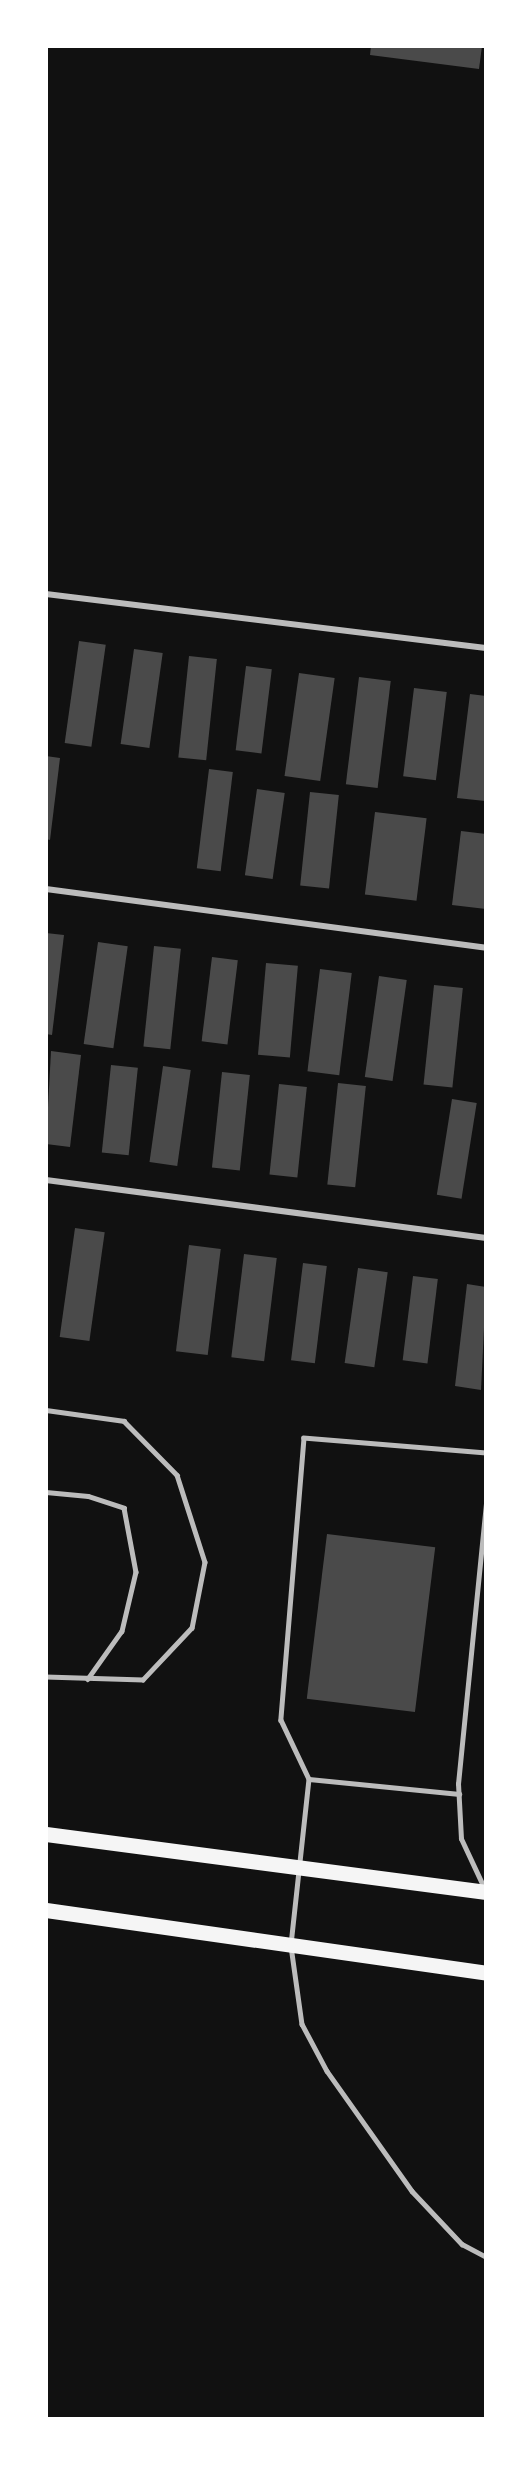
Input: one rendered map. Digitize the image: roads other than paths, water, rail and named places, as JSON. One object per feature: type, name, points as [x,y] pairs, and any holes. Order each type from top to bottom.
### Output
[{"type":"main road","points":[[46,1834],[486,1892]]},
{"type":"main road","points":[[46,1910],[486,1973]]},
{"type":"street","points":[[46,594],[486,648]]},
{"type":"street","points":[[46,889],[486,948]]},
{"type":"street","points":[[46,1180],[486,1238]]},
{"type":"lane","points":[[46,1410],[124,1421],[177,1475],[205,1562],[192,1628],[142,1680],[46,1677]]},
{"type":"lane","points":[[486,1453],[304,1438],[281,1720],[309,1779],[291,1946],[302,2024],[327,2071],[412,2191],[462,2244],[486,2257]]},
{"type":"lane","points":[[46,1492],[88,1496],[124,1508],[136,1572],[122,1631],[88,1679]]},
{"type":"lane","points":[[486,1503],[459,1794],[461,1839],[486,1892]]},
{"type":"lane","points":[[309,1779],[459,1794]]}]
